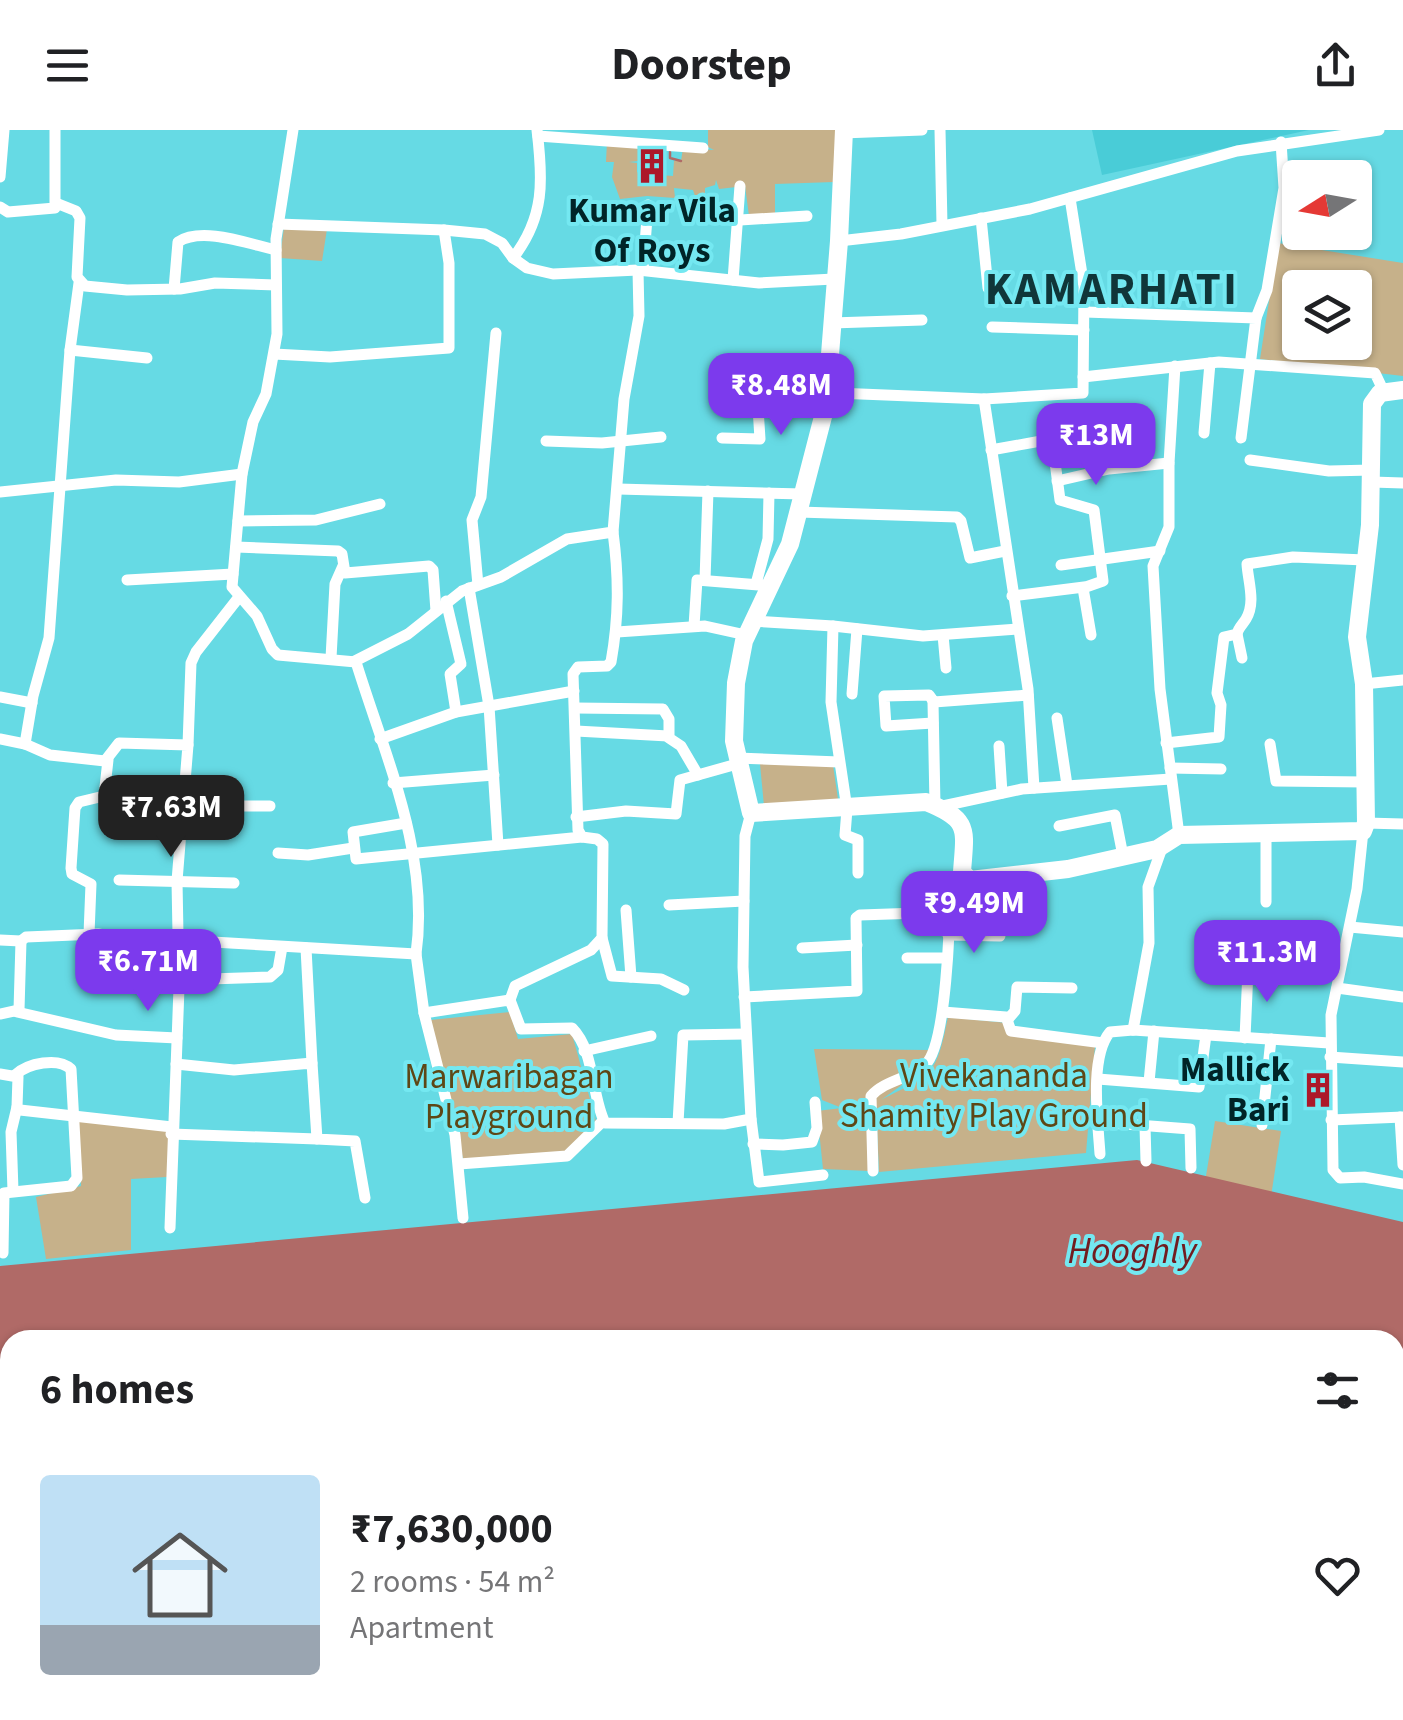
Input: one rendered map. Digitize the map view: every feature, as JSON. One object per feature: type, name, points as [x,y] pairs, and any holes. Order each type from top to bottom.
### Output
[{"type":"street","points":[[0,177],[4,130]]},
{"type":"street","points":[[0,207],[8,212],[52,210],[56,204],[55,130]]},
{"type":"street","points":[[293,130],[276,250],[278,334],[266,394],[253,422],[242,474],[232,586],[258,616],[272,649],[278,655],[355,661],[399,640],[446,601],[474,586],[501,578],[564,541],[613,532]]},
{"type":"street","points":[[823,1175],[759,1182],[744,997],[745,836],[751,812],[737,761],[734,697],[749,628],[764,585],[790,544],[828,394],[843,131],[922,130]]},
{"type":"street","points":[[940,130],[942,225]]},
{"type":"street","points":[[839,241],[981,218],[1280,142],[1379,130]]},
{"type":"street","points":[[513,258],[528,240],[538,216],[538,133],[646,137],[703,148]]},
{"type":"street","points":[[1241,438],[1256,318],[1267,290],[1284,188],[1280,142]]},
{"type":"street","points":[[733,280],[740,186]]},
{"type":"street","points":[[722,438],[760,440],[760,390],[984,399],[1082,394],[1084,312],[1079,244],[1070,198]]},
{"type":"street","points":[[25,744],[49,638],[70,350],[80,283],[80,218],[76,212],[56,204]]},
{"type":"street","points":[[582,837],[576,816],[576,668],[610,664],[616,632],[619,576],[613,532],[619,442],[639,316],[648,205]]},
{"type":"street","points":[[740,220],[807,216]]},
{"type":"street","points":[[981,218],[988,288]]},
{"type":"street","points":[[278,224],[444,230],[494,238],[527,268],[553,274],[641,270],[759,283],[834,279]]},
{"type":"street","points":[[274,354],[356,356],[449,348],[444,230]]},
{"type":"street","points":[[174,288],[178,242],[187,237],[276,250]]},
{"type":"street","points":[[80,283],[126,290],[215,283],[276,285]]},
{"type":"street","points":[[1084,312],[1256,318]]},
{"type":"street","points":[[832,323],[922,320]]},
{"type":"street","points":[[992,327],[1084,330]]},
{"type":"street","points":[[496,332],[481,497],[472,520],[474,586],[489,706],[498,845]]},
{"type":"street","points":[[70,350],[147,358]]},
{"type":"street","points":[[1084,377],[1210,363],[1252,364],[1375,373],[1393,391],[1372,400],[1372,476],[1357,637],[1364,684],[1365,827],[1329,1043],[1335,1176],[1403,1184]]},
{"type":"street","points":[[1204,433],[1210,363]]},
{"type":"street","points":[[1176,366],[1168,526],[1153,566],[1160,689],[1179,835]]},
{"type":"street","points":[[984,399],[1028,694],[1034,788]]},
{"type":"street","points":[[546,441],[619,442],[662,437]]},
{"type":"street","points":[[992,450],[1052,439],[1062,502],[1094,510],[1103,583],[1012,596]]},
{"type":"street","points":[[1250,460],[1403,483]]},
{"type":"street","points":[[1057,482],[1109,469],[1169,462]]},
{"type":"street","points":[[0,492],[116,480],[179,482],[242,474]]},
{"type":"street","points":[[618,489],[769,493],[801,503],[957,518],[970,558],[1005,552]]},
{"type":"street","points":[[705,580],[708,491]]},
{"type":"street","points":[[764,585],[769,493]]},
{"type":"street","points":[[238,521],[320,520],[380,504]]},
{"type":"street","points":[[236,547],[338,551],[346,573],[432,568],[436,611]]},
{"type":"street","points":[[1061,565],[1160,551]]},
{"type":"street","points":[[1242,658],[1237,634],[1250,607],[1248,563],[1292,558],[1365,560]]},
{"type":"street","points":[[330,658],[335,584],[343,566]]},
{"type":"street","points":[[127,580],[234,574]]},
{"type":"street","points":[[694,626],[696,581],[764,585]]},
{"type":"street","points":[[1084,586],[1091,636]]},
{"type":"street","points":[[170,1228],[179,980],[178,881],[191,663],[238,597]]},
{"type":"street","points":[[446,601],[461,664],[450,674],[456,712]]},
{"type":"street","points":[[616,632],[662,632],[694,626],[833,626],[942,635],[1018,629]]},
{"type":"street","points":[[833,626],[831,702],[847,809],[845,835],[858,840],[858,873]]},
{"type":"street","points":[[852,694],[857,629]]},
{"type":"street","points":[[1166,743],[1219,738],[1221,708],[1217,693],[1224,636],[1237,634]]},
{"type":"street","points":[[942,635],[946,668]]},
{"type":"street","points":[[355,661],[414,856],[420,914],[416,954],[424,1013],[459,1164],[463,1218]]},
{"type":"street","points":[[1364,684],[1403,680]]},
{"type":"street","points":[[380,739],[456,712],[574,691]]},
{"type":"street","points":[[932,702],[1028,694]]},
{"type":"street","points":[[933,723],[885,724],[886,695],[930,695],[932,702],[933,723],[936,806]]},
{"type":"street","points":[[0,697],[32,704]]},
{"type":"street","points":[[575,708],[660,708],[669,719],[668,736]]},
{"type":"street","points":[[1057,718],[1067,785]]},
{"type":"street","points":[[576,731],[668,736],[681,746],[698,775]]},
{"type":"street","points":[[0,740],[25,744],[50,755],[108,760]]},
{"type":"street","points":[[88,934],[91,884],[72,874],[71,868],[75,808],[80,801],[104,796],[108,760],[120,743],[188,745]]},
{"type":"street","points":[[1270,744],[1276,782],[1365,782]]},
{"type":"street","points":[[999,746],[1002,794]]},
{"type":"street","points":[[576,816],[626,811],[676,814],[678,781],[737,761],[838,762]]},
{"type":"street","points":[[936,806],[1034,788],[1221,768]]},
{"type":"street","points":[[393,782],[494,774]]},
{"type":"street","points":[[185,782],[231,782]]},
{"type":"street","points":[[751,812],[918,802],[936,806],[964,829],[962,872],[968,880]]},
{"type":"street","points":[[184,806],[270,806]]},
{"type":"street","points":[[1059,826],[1114,815],[1123,856]]},
{"type":"street","points":[[406,823],[354,831],[355,857],[360,861],[582,837],[600,840],[602,938],[612,976],[661,980],[684,990]]},
{"type":"street","points":[[1133,1030],[1149,943],[1148,887],[1168,839],[1179,835],[1403,824]]},
{"type":"street","points":[[1266,833],[1266,902]]},
{"type":"street","points":[[873,1171],[869,1110],[872,1094],[926,1064],[943,1012],[950,887],[968,880],[1068,869],[1162,847]]},
{"type":"street","points":[[278,853],[308,855],[353,848]]},
{"type":"street","points":[[119,880],[234,883]]},
{"type":"street","points":[[669,904],[744,902]]},
{"type":"street","points":[[626,910],[632,978]]},
{"type":"street","points":[[744,997],[855,992],[856,918],[860,915],[920,913],[921,928],[1000,936]]},
{"type":"street","points":[[1350,926],[1403,932]]},
{"type":"street","points":[[0,940],[88,934],[151,942]]},
{"type":"street","points":[[602,938],[591,950],[514,987],[510,1000],[521,1029],[572,1028],[577,1032],[607,1124],[724,1124],[751,1119]]},
{"type":"street","points":[[178,940],[416,954]]},
{"type":"street","points":[[17,1012],[21,941]]},
{"type":"street","points":[[802,948],[857,944]]},
{"type":"street","points":[[179,980],[270,977],[278,970],[282,947]]},
{"type":"street","points":[[306,948],[318,1139]]},
{"type":"street","points":[[908,958],[946,958]]},
{"type":"street","points":[[1245,1038],[1248,970]]},
{"type":"street","points":[[1072,988],[1017,987],[1015,1011],[1009,1018],[1011,1031],[1102,1043]]},
{"type":"street","points":[[1337,988],[1403,998]]},
{"type":"street","points":[[424,1013],[510,1000]]},
{"type":"street","points":[[0,1014],[17,1012],[116,1035],[177,1038]]},
{"type":"street","points":[[943,1012],[1009,1018]]},
{"type":"street","points":[[1148,1082],[1154,1031]]},
{"type":"street","points":[[1100,1154],[1098,1078],[1102,1043],[1110,1032],[1154,1031],[1329,1043]]},
{"type":"street","points":[[678,1123],[683,1035],[746,1034]]},
{"type":"street","points":[[1098,1078],[1200,1086],[1206,1035]]},
{"type":"street","points":[[584,1051],[651,1036]]},
{"type":"street","points":[[1262,1125],[1271,1039]]},
{"type":"street","points":[[1330,1057],[1403,1062]]},
{"type":"street","points":[[176,1064],[234,1070],[312,1063]]},
{"type":"street","points":[[0,1074],[16,1075],[26,1067],[67,1064],[72,1076],[74,1118],[74,1183],[13,1190],[3,1195],[4,1253]]},
{"type":"street","points":[[13,1190],[11,1132],[18,1107],[16,1075]]},
{"type":"street","points":[[754,1144],[813,1141],[816,1102]]},
{"type":"street","points":[[18,1107],[172,1131],[355,1142],[365,1198]]},
{"type":"street","points":[[1331,1120],[1401,1117],[1403,1165]]},
{"type":"street","points":[[459,1164],[566,1156],[603,1120]]},
{"type":"street","points":[[1098,1122],[1190,1129],[1192,1168]]},
{"type":"street","points":[[1145,1126],[1146,1161]]},
{"type":"shaded area","points":[[1092,130],[1309,130],[1102,175]]},
{"type":"green space","points":[[708,130],[842,130],[834,182],[775,184],[775,215],[749,216],[745,186],[719,189],[716,180],[715,185],[705,188],[705,195],[695,196],[693,190],[674,188],[675,198],[620,199],[612,177],[614,162],[606,162],[607,141],[652,146],[651,157],[639,155],[638,161],[629,162],[637,163],[637,172],[646,177],[673,176],[674,161],[681,161],[683,148],[714,150],[708,147]]},
{"type":"green space","points":[[284,227],[327,229],[322,261],[280,258]]},
{"type":"green space","points":[[1278,243],[1282,244],[1282,250],[1322,250],[1403,263],[1403,376],[1260,359]]},
{"type":"green space","points":[[760,764],[833,765],[839,806],[764,806]]},
{"type":"green space","name":"Marwaribagan Playground","points":[[510,1012],[518,1039],[572,1034],[596,1121],[564,1152],[463,1159],[430,1020]]},
{"type":"green space","name":"Vivekananda Shamity Play Ground","points":[[948,1017],[1007,1023],[1007,1033],[1095,1046],[1086,1153],[879,1172],[876,1104],[869,1171],[823,1169],[817,1111],[842,1108],[822,1100],[814,1049],[930,1050],[913,1077],[881,1100],[930,1070],[940,1051]]},
{"type":"green space","points":[[76,1120],[170,1128],[167,1177],[131,1179],[131,1250],[46,1259],[36,1197],[81,1186]]},
{"type":"green space","points":[[1215,1121],[1281,1131],[1270,1203],[1204,1188]]},
{"type":"water","name":"Hooghly","points":[[1137,1160],[1403,1222],[1403,1330],[0,1330],[0,1266]]},
{"type":"waterway","points":[[670,152],[670,158],[681,161]]},
{"type":"place","name":"Kumar Vila Of Roys","points":[[652,166]]},
{"type":"place","name":"Mallick Bari","points":[[1318,1090]]},
{"type":"district","name":"KAMARHATI","points":[[1112,290]]}]
